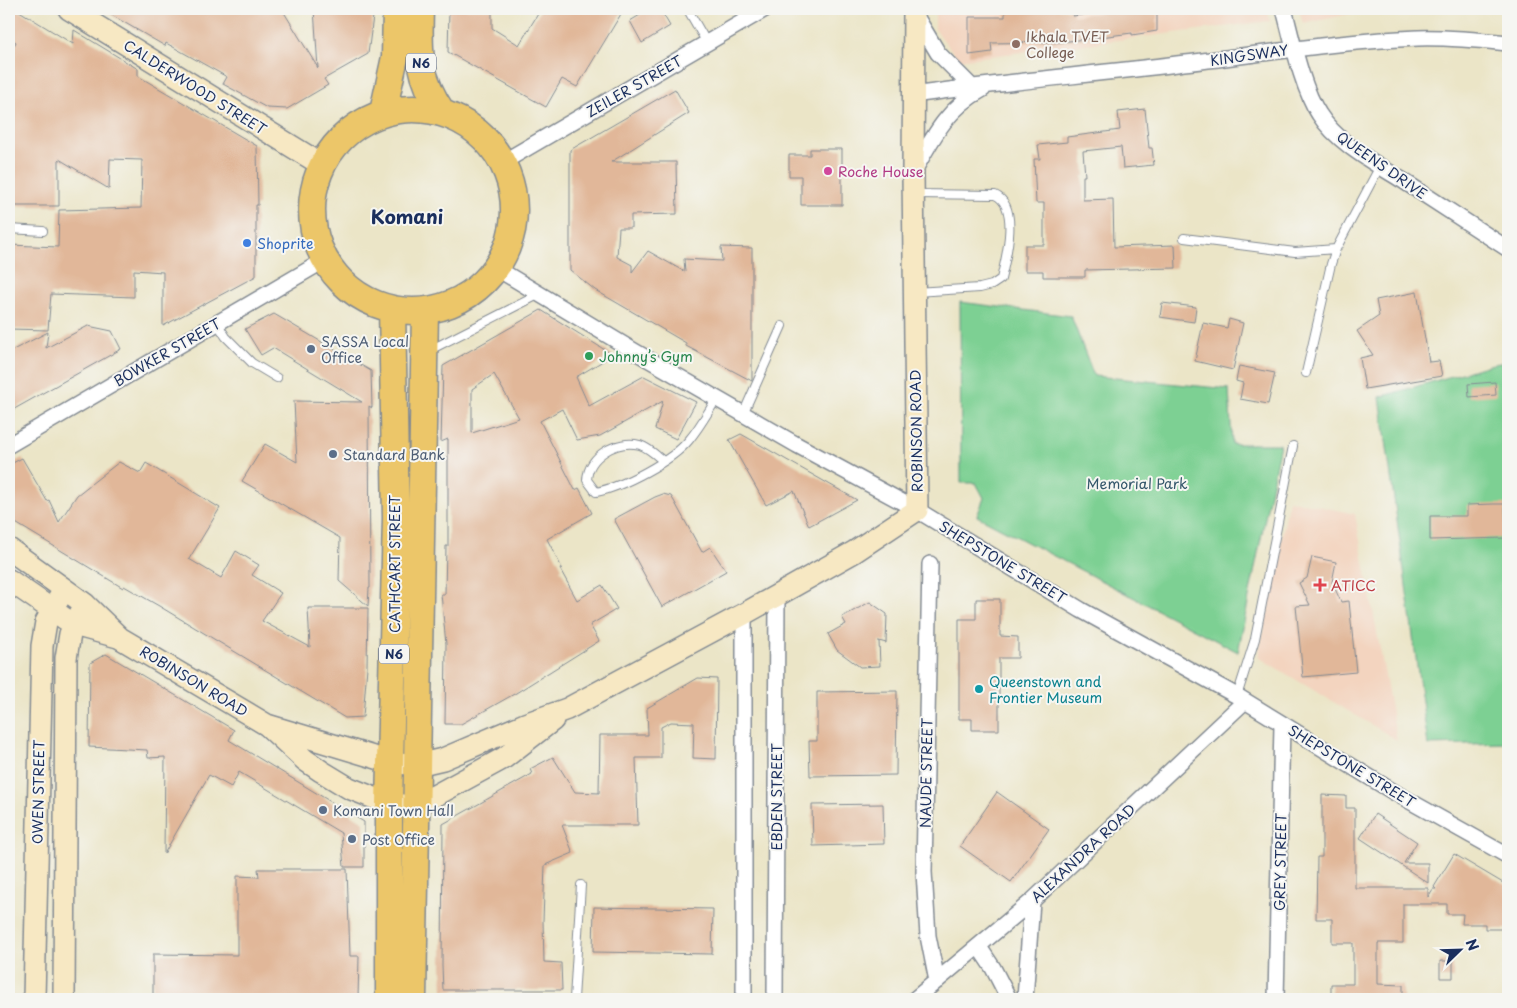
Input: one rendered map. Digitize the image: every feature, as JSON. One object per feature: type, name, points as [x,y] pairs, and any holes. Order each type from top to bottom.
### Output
[{"type":"highway","name":"N6","points":[[383,112],[395,57],[396,9]]},
{"type":"highway","name":"N6","points":[[420,9],[419,53],[430,94],[442,112]]},
{"type":"highway","points":[[412,108],[442,112],[466,123],[487,140],[503,162],[512,189],[514,216],[509,244],[496,268],[477,289],[461,299],[452,304],[425,311],[392,309],[354,292],[326,260],[314,229],[313,197],[322,165],[337,142],[358,124],[383,112],[412,108]]},
{"type":"highway","name":"CATHCART STREET","points":[[389,999],[389,804],[396,518],[392,309]]},
{"type":"highway","name":"CATHCART STREET","points":[[413,999],[425,311]]},
{"type":"street","name":"CALDERWOOD STREET","points":[[69,9],[322,165]]},
{"type":"street","name":"ZEILER STREET","points":[[503,162],[765,9]]},
{"type":"street","name":"QUEENS DRIVE","points":[[1284,9],[1294,48],[1318,113],[1328,127],[1340,138],[1380,166],[1508,249]]},
{"type":"street","points":[[914,10],[938,53],[972,87]]},
{"type":"street","name":"ROBINSON ROAD","points":[[267,725],[390,762],[417,765],[452,756],[525,724],[567,709],[744,614],[854,552],[917,510],[913,194],[914,10]]},
{"type":"street","name":"KINGSWAY","points":[[913,95],[1184,64],[1294,48],[1419,38],[1508,43]]},
{"type":"street","name":"KINGSWAY","points":[[913,173],[944,121],[954,108],[969,96],[991,85]]},
{"type":"street","name":"BOWKER STREET","points":[[9,445],[326,260]]},
{"type":"street","name":"SHEPSTONE STREET","points":[[496,268],[634,352],[917,510],[1081,610],[1241,699],[1397,794],[1507,854]]},
{"type":"street","name":"ROBINSON ROAD","points":[[9,549],[85,604],[120,638],[267,725],[305,760],[321,771],[349,788],[389,804],[416,806],[504,758],[567,709]]},
{"type":"street","name":"NAUDE STREET","points":[[930,564],[924,872],[928,936],[937,981]]},
{"type":"street","name":"ROBINSON ROAD","points":[[9,580],[51,611],[74,625],[120,638]]},
{"type":"street","name":"OWEN STREET","points":[[34,999],[41,654],[46,622],[64,589]]},
{"type":"street","name":"EBDEN STREET","points":[[775,999],[778,595]]},
{"type":"street","name":"OWEN STREET","points":[[64,999],[66,658],[70,634],[85,604]]},
{"type":"street","points":[[744,614],[744,999]]},
{"type":"street","name":"ALEXANDRA ROAD","points":[[915,999],[1032,901],[1241,699]]},
{"type":"street","name":"GREY STREET","points":[[1276,999],[1282,725]]},
{"type":"street","points":[[1025,999],[1032,901]]},
{"type":"street","points":[[979,947],[993,968],[1009,999]]},
{"type":"lane","points":[[688,9],[707,43]]},
{"type":"lane","points":[[1306,372],[1336,249],[1380,166]]},
{"type":"lane","points":[[913,194],[995,196],[1004,201],[1008,211],[1009,234],[1001,279],[992,286],[960,290],[914,292]]},
{"type":"lane","points":[[9,229],[43,230]]},
{"type":"lane","points":[[1184,238],[1288,251],[1336,249]]},
{"type":"lane","points":[[424,353],[540,294]]},
{"type":"lane","points":[[217,323],[226,337],[252,363],[277,378]]},
{"type":"lane","points":[[744,414],[782,326]]},
{"type":"lane","points":[[663,461],[651,450],[640,446],[623,444],[610,448],[594,460],[587,470],[587,480],[596,492],[605,490],[639,475],[663,461],[689,441],[717,398]]},
{"type":"lane","points":[[1241,699],[1255,639],[1293,446]]},
{"type":"lane","points":[[574,999],[580,886]]},
{"type":"shaded area","name":"Ikhala TVET College","points":[[935,9],[1267,9],[1270,21],[959,60],[935,29]]},
{"type":"shaded area","points":[[1299,9],[1372,9],[1303,24]]},
{"type":"shaded area","name":"ATICC","points":[[1289,500],[1355,514],[1397,740],[1258,657]]},
{"type":"green space","name":"Memorial Park","points":[[960,302],[1071,316],[1094,376],[1229,389],[1232,444],[1280,444],[1238,652],[977,516],[984,498],[976,483],[961,483]]},
{"type":"green space","points":[[1508,362],[1508,743],[1428,745],[1380,397],[1493,364]]},
{"type":"building","points":[[9,9],[16,9],[73,44],[74,30],[138,69],[138,76],[257,146],[256,276],[163,326],[163,272],[134,270],[134,297],[51,294],[48,330],[9,329],[9,245],[58,247],[59,210],[141,208],[142,160],[110,159],[109,189],[59,159],[59,206],[9,206],[9,55],[16,42],[9,37]]},
{"type":"building","points":[[101,9],[282,9],[318,68],[314,9],[374,9],[368,54],[324,79],[328,85],[287,109],[267,108],[223,84],[227,77],[166,43],[165,46]]},
{"type":"building","points":[[449,9],[492,9],[492,28],[519,45],[541,9],[624,9],[577,87],[562,79],[546,107],[448,52]]},
{"type":"building","points":[[650,9],[660,9],[670,26],[642,43],[630,21]]},
{"type":"building","points":[[1005,9],[1073,9],[1073,16],[1127,9],[1157,9],[1157,31],[1061,42],[991,43],[992,52],[969,55],[969,17],[1005,17]]},
{"type":"building","points":[[675,89],[689,113],[611,162],[676,162],[677,214],[631,215],[631,228],[619,228],[617,257],[632,265],[632,272],[648,251],[685,272],[684,259],[722,261],[721,247],[752,248],[752,381],[686,346],[686,343],[595,290],[570,270],[570,150]]},
{"type":"building","points":[[1145,109],[1149,148],[1152,148],[1154,165],[1123,168],[1121,147],[1083,151],[1085,176],[1083,176],[1083,200],[1113,199],[1114,247],[1175,245],[1176,268],[1085,270],[1085,277],[1043,277],[1043,271],[1025,271],[1025,245],[1044,245],[1044,203],[1036,203],[1034,159],[1040,159],[1038,145],[1067,142],[1067,137],[1120,130],[1118,112]]},
{"type":"building","points":[[810,149],[842,149],[842,205],[801,205],[801,176],[789,176],[789,155],[810,155]]},
{"type":"building","points":[[1417,292],[1429,362],[1439,361],[1442,376],[1365,389],[1360,358],[1373,355],[1357,331],[1379,316],[1376,300]]},
{"type":"building","points":[[1162,303],[1196,307],[1194,322],[1160,317]]},
{"type":"building","points":[[541,310],[613,355],[576,377],[589,406],[644,376],[696,402],[676,439],[655,429],[663,401],[600,436],[577,440],[562,409],[540,421],[575,490],[579,488],[592,513],[547,539],[562,568],[560,569],[577,600],[602,585],[617,609],[590,625],[599,641],[516,693],[461,724],[445,724],[446,644],[441,594],[445,594],[446,546],[448,546],[448,439],[441,442],[443,366]],"holes":[[[494,374],[519,418],[472,433],[472,389]]]},
{"type":"building","points":[[274,314],[371,371],[372,408],[369,406],[370,588],[368,606],[339,581],[340,538],[242,481],[265,444],[297,462],[294,401],[362,402],[273,348],[261,355],[245,329]]},
{"type":"building","points":[[1229,319],[1243,323],[1233,370],[1195,361],[1203,323],[1227,328]]},
{"type":"building","points":[[88,326],[112,331],[121,349],[9,412],[9,352],[48,332],[46,348]]},
{"type":"building","points":[[1239,366],[1275,373],[1268,404],[1240,399],[1243,383],[1236,381]]},
{"type":"building","points":[[1495,382],[1496,395],[1469,397],[1468,384]]},
{"type":"building","points":[[741,434],[857,500],[809,526],[794,491],[766,505],[729,440]]},
{"type":"building","points":[[22,458],[47,501],[49,500],[59,522],[77,495],[119,462],[140,473],[146,463],[220,508],[189,559],[221,578],[236,551],[259,565],[252,575],[281,593],[262,621],[310,647],[308,608],[368,608],[367,667],[363,717],[345,718],[159,606],[124,586],[123,588],[14,522],[9,514],[9,465]]},
{"type":"building","points":[[663,494],[671,496],[702,552],[710,547],[726,571],[662,607],[614,519]]},
{"type":"building","points":[[1505,504],[1506,538],[1430,540],[1430,516],[1467,516],[1467,505]]},
{"type":"building","points":[[1312,557],[1336,562],[1332,582],[1341,602],[1349,601],[1356,672],[1303,677],[1296,606],[1310,605],[1299,583],[1307,578]]},
{"type":"building","name":"Queenstown and Frontier Museum","points":[[976,599],[1000,599],[1000,636],[1018,637],[1018,658],[999,658],[999,730],[972,730],[972,719],[959,719],[959,619],[976,619]]},
{"type":"building","points":[[870,602],[887,614],[886,643],[879,641],[880,666],[860,667],[837,650],[828,634],[846,624],[842,617]]},
{"type":"building","points":[[106,654],[234,730],[229,740],[364,822],[364,867],[344,867],[341,833],[239,772],[231,787],[209,775],[164,854],[165,757],[148,758],[147,750],[89,747],[90,663]]},
{"type":"building","points":[[698,678],[717,679],[716,759],[693,758],[694,723],[671,722],[661,727],[661,758],[636,758],[638,825],[562,825],[573,853],[545,865],[543,921],[544,962],[561,963],[562,990],[443,990],[443,824],[532,774],[530,769],[553,757],[575,792],[599,793],[600,735],[648,735],[647,708]]},
{"type":"building","points":[[897,691],[896,775],[810,776],[809,741],[817,741],[817,692]]},
{"type":"building","points":[[997,792],[1049,829],[1011,882],[960,846]]},
{"type":"building","points":[[1322,795],[1346,796],[1346,808],[1355,808],[1355,888],[1428,888],[1428,897],[1433,889],[1436,889],[1434,887],[1454,854],[1508,886],[1508,929],[1485,929],[1485,924],[1462,924],[1463,914],[1447,914],[1447,904],[1403,904],[1403,943],[1378,943],[1378,984],[1403,985],[1403,999],[1331,999],[1331,984],[1353,984],[1353,943],[1332,943],[1332,919],[1316,919],[1317,857],[1322,857]]},
{"type":"building","points":[[883,804],[884,844],[813,846],[812,805]]},
{"type":"building","points":[[1375,814],[1417,842],[1404,863],[1428,863],[1428,883],[1360,838]]},
{"type":"building","points":[[258,869],[347,869],[350,956],[359,956],[358,999],[153,999],[153,954],[237,955],[237,876],[259,877]]},
{"type":"building","points":[[594,907],[713,909],[712,954],[593,952]]},
{"type":"building","points":[[1440,961],[1453,961],[1453,978],[1440,978]]},
{"type":"place","name":"Ikhala TVET College","points":[[1016,44]]},
{"type":"place","name":"Roche House","points":[[828,171]]},
{"type":"place","name":"Shoprite","points":[[247,243]]},
{"type":"place","name":"SASSA Local Office","points":[[311,349]]},
{"type":"place","name":"Johnny’s Gym","points":[[589,356]]},
{"type":"place","name":"Standard Bank","points":[[333,454]]},
{"type":"place","name":"ATICC","points":[[1320,585]]},
{"type":"place","name":"Queenstown and Frontier Museum","points":[[979,689]]},
{"type":"place","name":"Komani Town Hall","points":[[323,810]]},
{"type":"place","name":"Post Office","points":[[352,839]]},
{"type":"district","name":"Komani","points":[[407,216]]}]
